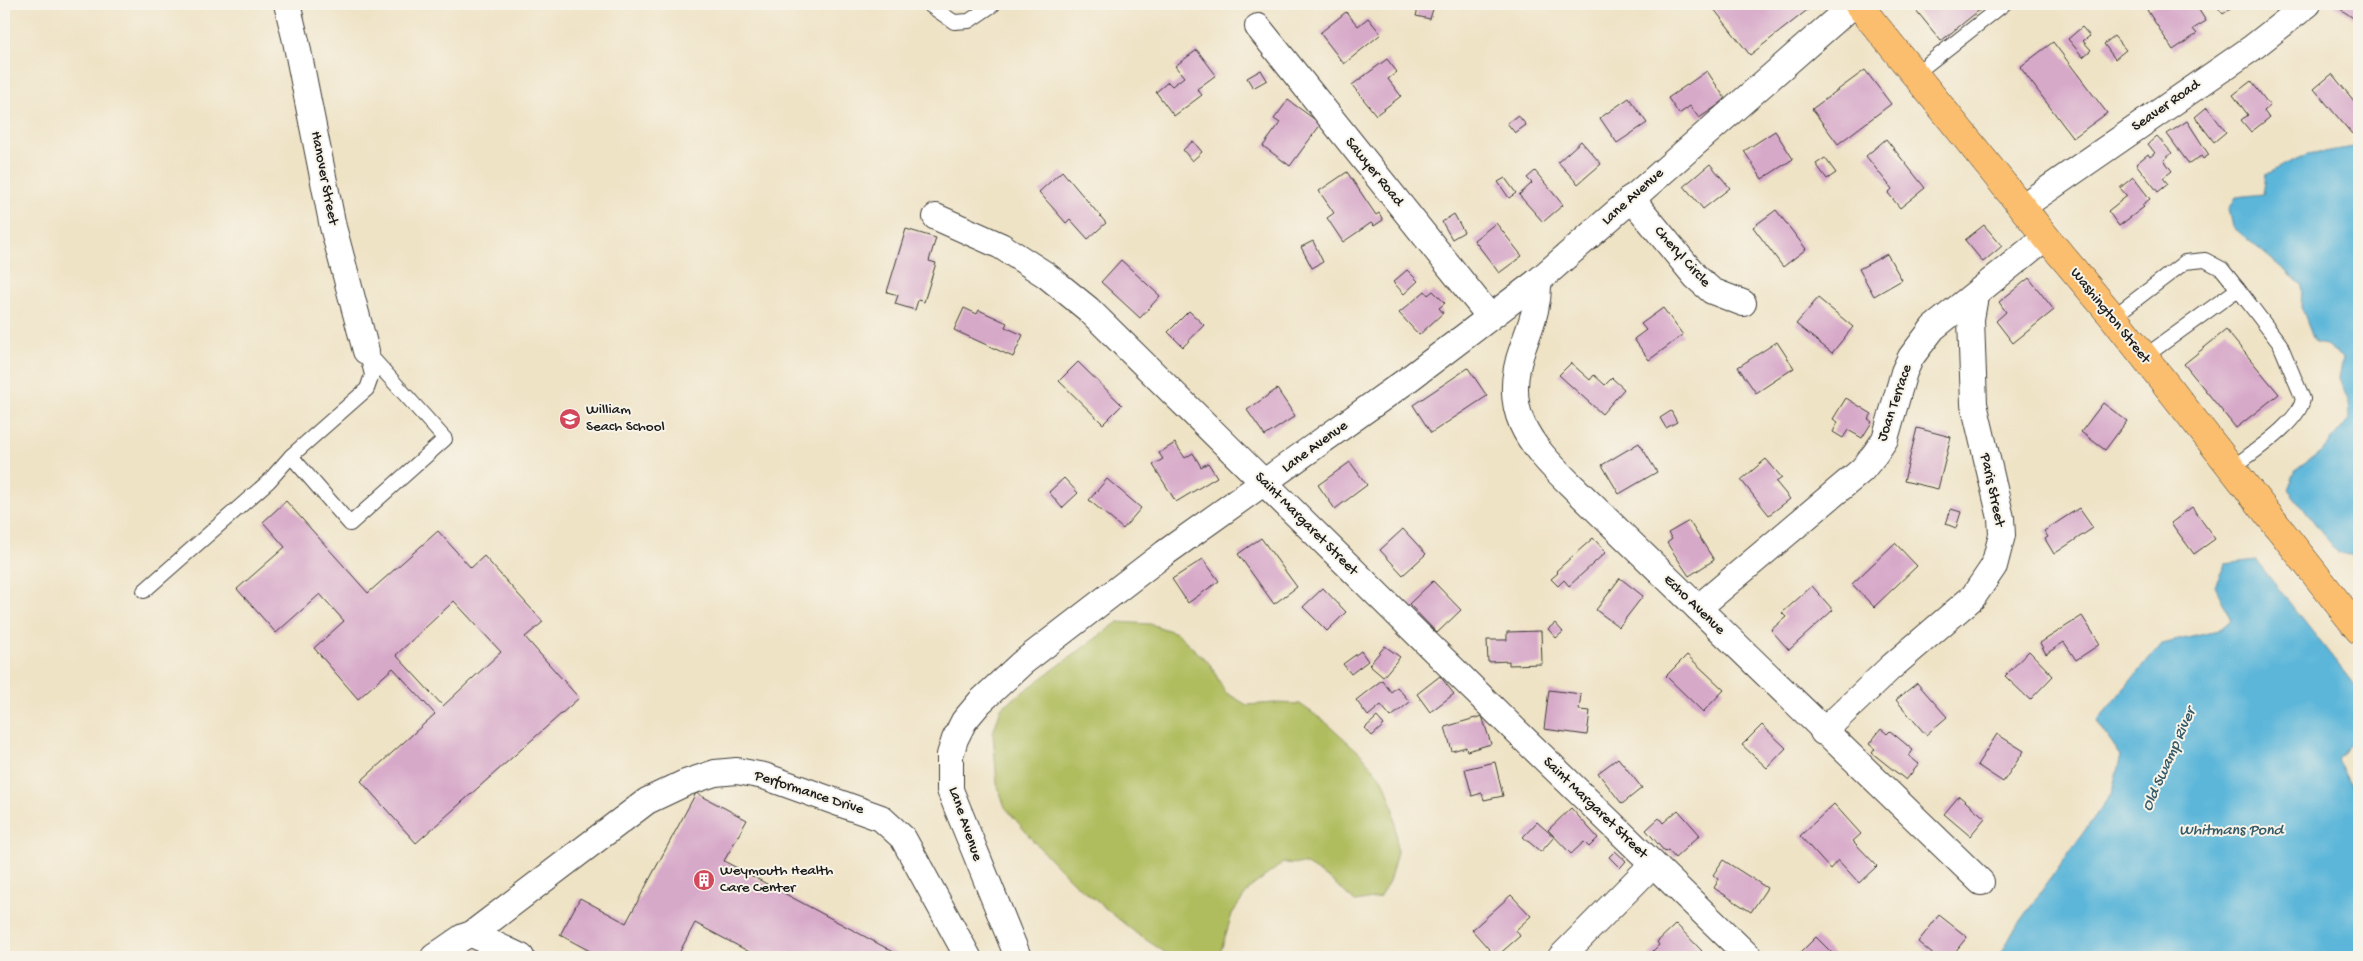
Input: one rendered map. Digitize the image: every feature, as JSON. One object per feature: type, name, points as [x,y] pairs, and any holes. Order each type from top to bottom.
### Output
[{"type":"main road","name":"Washington Street","points":[[1858,4],[2113,317],[2359,630]]},
{"type":"street","name":"Hanover Street","points":[[286,4],[296,41],[333,226],[366,350]]},
{"type":"street","name":"Lane Avenue","points":[[1018,957],[950,790],[950,755],[955,739],[964,721],[980,702],[1022,663],[1165,553],[1265,484],[1538,281],[1854,4]]},
{"type":"street","name":"Seaver Road","points":[[2022,207],[2252,48],[2308,4]]},
{"type":"street","name":"Sawyer Road","points":[[1258,27],[1490,317]]},
{"type":"street","name":"Cheryl Circle","points":[[1631,198],[1696,277],[1712,291],[1743,303]]},
{"type":"street","name":"Saint Margaret Street","points":[[936,217],[1001,246],[1046,275],[1088,309],[1749,957]]},
{"type":"street","name":"Joan Terrace","points":[[1698,608],[1862,470],[1875,454],[1891,423],[1904,372],[1915,350],[1933,328],[2046,237]]},
{"type":"street","name":"Echo Avenue","points":[[1538,281],[1536,314],[1522,348],[1515,380],[1518,411],[1523,427],[1542,456],[1823,732],[1981,882]]},
{"type":"street","name":"Paris Street","points":[[1823,732],[1890,668],[1973,597],[1994,566],[2002,535],[2001,518],[1974,404],[1971,319],[1975,296]]},
{"type":"street","name":"Performance Drive","points":[[434,957],[463,937],[472,934],[647,801],[685,783],[715,773],[737,771],[764,776],[880,818],[904,838],[968,957]]},
{"type":"street","name":"Saint Margaret Street","points":[[1560,957],[1653,864]]},
{"type":"street","points":[[472,934],[521,957]]},
{"type":"lane","points":[[928,4],[954,22],[969,21],[994,4]]},
{"type":"lane","points":[[1915,74],[2004,4]]},
{"type":"lane","points":[[2113,317],[2185,262],[2205,260],[2222,269],[2280,344],[2303,399],[2301,408],[2289,422],[2231,469]]},
{"type":"lane","points":[[2144,357],[2238,290]]},
{"type":"lane","points":[[144,591],[269,481],[291,456],[368,389],[372,375],[366,350]]},
{"type":"lane","points":[[291,456],[350,524],[445,439],[366,350]]},
{"type":"green space","points":[[1118,622],[1150,624],[1177,633],[1210,664],[1225,692],[1247,705],[1300,704],[1328,724],[1362,755],[1385,783],[1394,810],[1397,852],[1389,882],[1379,898],[1355,902],[1331,880],[1305,864],[1283,863],[1250,888],[1232,914],[1219,957],[1172,957],[1137,934],[1072,881],[1036,844],[1005,807],[997,784],[993,733],[1001,708]]},
{"type":"water","points":[[2359,146],[2359,549],[2352,555],[2339,554],[2288,489],[2296,470],[2323,450],[2350,418],[2349,403],[2339,378],[2343,358],[2326,345],[2315,343],[2301,307],[2302,285],[2233,227],[2229,209],[2236,197],[2263,194],[2266,175],[2283,165],[2307,155]]},
{"type":"water","name":"Whitmans Pond","points":[[2256,560],[2359,691],[2359,734],[2337,759],[2359,802],[2359,957],[1999,957],[2017,925],[2111,794],[2121,756],[2097,721],[2161,644],[2218,631],[2231,620],[2215,586],[2225,564]]},
{"type":"building","points":[[1710,4],[1815,4],[1750,55]]},
{"type":"building","points":[[1911,4],[1987,4],[1941,41]]},
{"type":"building","points":[[2157,4],[2195,4],[2206,21],[2193,29],[2197,34],[2173,50],[2147,10]]},
{"type":"building","points":[[2215,4],[2238,4],[2223,14]]},
{"type":"building","points":[[2333,4],[2359,4],[2359,22]]},
{"type":"building","points":[[1419,5],[1433,9],[1430,19],[1416,16]]},
{"type":"building","points":[[1346,12],[1358,26],[1368,18],[1381,34],[1344,64],[1320,33]]},
{"type":"building","points":[[2082,27],[2090,36],[2083,41],[2091,50],[2083,57],[2068,39]]},
{"type":"building","points":[[2114,36],[2126,50],[2115,59],[2104,44]]},
{"type":"building","points":[[2053,42],[2107,113],[2073,138],[2020,67]]},
{"type":"building","points":[[1197,50],[1216,75],[1197,89],[1202,95],[1174,116],[1156,92],[1168,82],[1172,86],[1184,77],[1175,66]]},
{"type":"building","points":[[1387,59],[1397,72],[1388,79],[1401,96],[1376,115],[1352,85]]},
{"type":"building","points":[[1261,70],[1267,80],[1253,88],[1247,78]]},
{"type":"building","points":[[1865,70],[1891,104],[1838,144],[1812,109]]},
{"type":"building","points":[[1707,71],[1726,100],[1699,118],[1690,106],[1679,114],[1668,98]]},
{"type":"building","points":[[2332,74],[2359,107],[2359,127],[2352,134],[2314,89]]},
{"type":"building","points":[[2251,81],[2270,106],[2264,111],[2269,118],[2251,132],[2241,120],[2248,115],[2233,95]]},
{"type":"building","points":[[1629,98],[1647,123],[1617,143],[1600,118]]},
{"type":"building","points":[[1288,100],[1321,124],[1290,166],[1263,146],[1280,123],[1274,119]]},
{"type":"building","points":[[2207,107],[2226,132],[2214,142],[2195,117]]},
{"type":"building","points":[[1518,115],[1526,125],[1515,133],[1507,123]]},
{"type":"building","points":[[2187,121],[2209,155],[2203,159],[2201,156],[2189,164],[2167,134]]},
{"type":"building","points":[[1775,131],[1793,159],[1762,179],[1744,151]]},
{"type":"building","points":[[2157,136],[2172,153],[2164,160],[2172,171],[2163,178],[2168,184],[2158,192],[2136,164],[2148,154],[2150,157],[2155,153],[2148,144]]},
{"type":"building","points":[[1886,139],[1925,188],[1900,208],[1888,193],[1892,189],[1866,156]]},
{"type":"building","points":[[1193,141],[1202,152],[1192,161],[1183,150]]},
{"type":"building","points":[[1581,141],[1601,164],[1578,184],[1558,162]]},
{"type":"building","points":[[1825,158],[1836,173],[1827,179],[1816,164]]},
{"type":"building","points":[[1710,164],[1730,188],[1703,209],[1684,186]]},
{"type":"building","points":[[1062,171],[1106,223],[1088,239],[1070,219],[1066,223],[1039,192]]},
{"type":"building","points":[[1535,171],[1563,205],[1543,222],[1519,195],[1532,183],[1527,178]]},
{"type":"building","points":[[1347,172],[1376,215],[1379,213],[1383,220],[1374,226],[1371,223],[1343,242],[1327,218],[1334,213],[1319,191]]},
{"type":"building","points":[[2133,177],[2150,199],[2142,205],[2144,207],[2119,226],[2108,211],[2127,196],[2120,188]]},
{"type":"building","points":[[1505,178],[1516,193],[1509,198],[1498,182]]},
{"type":"building","points":[[1776,210],[1806,249],[1783,267],[1753,227]]},
{"type":"building","points":[[1454,214],[1464,232],[1452,239],[1442,222]]},
{"type":"building","points":[[1496,223],[1522,256],[1499,273],[1474,240]]},
{"type":"building","points":[[1984,225],[2002,246],[1983,262],[1965,240]]},
{"type":"building","points":[[906,229],[936,238],[929,261],[936,263],[924,302],[918,300],[915,310],[895,304],[898,295],[887,292]]},
{"type":"building","points":[[1313,241],[1323,262],[1312,268],[1301,247]]},
{"type":"building","points":[[1887,254],[1902,280],[1874,296],[1859,269]]},
{"type":"building","points":[[1121,260],[1160,296],[1140,318],[1101,282]]},
{"type":"building","points":[[1407,270],[1418,281],[1404,294],[1393,282]]},
{"type":"building","points":[[2029,278],[2054,310],[2013,343],[1996,321],[2006,312],[1999,302]]},
{"type":"building","points":[[1425,291],[1428,295],[1433,291],[1445,303],[1439,308],[1443,313],[1419,335],[1399,313]]},
{"type":"building","points":[[1818,298],[1853,327],[1832,353],[1796,324]]},
{"type":"building","points":[[964,308],[977,314],[979,310],[1007,323],[1005,327],[1023,335],[1013,357],[954,330]]},
{"type":"building","points":[[1663,308],[1683,335],[1649,360],[1634,339],[1646,330],[1641,324]]},
{"type":"building","points":[[1189,311],[1204,325],[1183,347],[1168,332]]},
{"type":"building","points":[[2226,330],[2279,394],[2236,428],[2184,364]]},
{"type":"building","points":[[1777,342],[1794,368],[1756,393],[1738,367]]},
{"type":"building","points":[[1078,362],[1122,405],[1103,424],[1059,381]]},
{"type":"building","points":[[1571,363],[1590,380],[1594,375],[1605,385],[1612,378],[1624,389],[1602,414],[1559,375]]},
{"type":"building","points":[[1468,368],[1487,396],[1431,433],[1413,405]]},
{"type":"building","points":[[1277,389],[1295,416],[1265,436],[1247,410]]},
{"type":"building","points":[[1846,398],[1872,414],[1868,419],[1872,422],[1862,438],[1848,430],[1843,438],[1833,432],[1838,422],[1833,419]]},
{"type":"building","points":[[2103,403],[2127,421],[2105,450],[2081,432]]},
{"type":"building","points":[[1671,411],[1677,422],[1666,428],[1660,418]]},
{"type":"building","points":[[1917,428],[1951,437],[1938,489],[1904,481]]},
{"type":"building","points":[[1175,443],[1185,458],[1193,453],[1201,467],[1208,463],[1217,477],[1176,502],[1153,465],[1163,459],[1159,453]]},
{"type":"building","points":[[1639,443],[1657,472],[1619,494],[1602,465]]},
{"type":"building","points":[[1766,459],[1782,478],[1776,482],[1790,499],[1769,515],[1741,480]]},
{"type":"building","points":[[1350,462],[1367,485],[1335,509],[1318,485]]},
{"type":"building","points":[[1064,478],[1078,493],[1062,508],[1049,492]]},
{"type":"building","points":[[1107,479],[1141,508],[1123,529],[1089,500]]},
{"type":"building","points":[[286,501],[368,593],[438,531],[471,568],[484,556],[543,622],[525,637],[579,698],[416,843],[361,781],[435,714],[393,668],[358,699],[314,648],[344,621],[320,594],[276,633],[237,589],[285,547],[263,522]],"holes":[[[454,601],[501,652],[443,706],[396,655]]]},
{"type":"building","points":[[2192,507],[2215,539],[2194,554],[2171,523]]},
{"type":"building","points":[[2079,508],[2093,528],[2054,554],[2045,539],[2048,537],[2044,531]]},
{"type":"building","points":[[1951,509],[1961,512],[1956,528],[1946,524]]},
{"type":"building","points":[[1689,521],[1714,560],[1689,576],[1667,543],[1672,539],[1668,533]]},
{"type":"building","points":[[1403,529],[1426,554],[1403,575],[1380,550]]},
{"type":"building","points":[[1261,538],[1297,587],[1274,604],[1238,554]]},
{"type":"building","points":[[1593,538],[1606,552],[1569,586],[1564,580],[1558,586],[1551,579],[1558,573],[1556,571]]},
{"type":"building","points":[[1895,543],[1917,566],[1874,607],[1852,584]]},
{"type":"building","points":[[1203,559],[1219,581],[1188,603],[1172,579]]},
{"type":"building","points":[[1620,578],[1643,596],[1619,627],[1596,610]]},
{"type":"building","points":[[1433,581],[1461,610],[1437,633],[1409,604]]},
{"type":"building","points":[[1812,586],[1833,610],[1789,650],[1771,630],[1786,617],[1782,613]]},
{"type":"building","points":[[1323,588],[1346,612],[1327,631],[1303,607]]},
{"type":"building","points":[[2082,616],[2100,644],[2076,660],[2064,642],[2046,654],[2040,643]]},
{"type":"building","points":[[1555,623],[1563,632],[1556,638],[1548,629]]},
{"type":"building","points":[[1541,631],[1542,664],[1509,665],[1509,661],[1488,662],[1487,640],[1507,640],[1507,632]]},
{"type":"building","points":[[1385,646],[1400,657],[1383,677],[1369,665]]},
{"type":"building","points":[[1361,651],[1368,661],[1351,674],[1343,664]]},
{"type":"building","points":[[2029,651],[2053,676],[2030,700],[2005,676]]},
{"type":"building","points":[[1687,655],[1724,690],[1703,712],[1666,676]]},
{"type":"building","points":[[1440,676],[1454,694],[1430,712],[1417,694]]},
{"type":"building","points":[[1382,680],[1391,692],[1397,687],[1410,702],[1391,717],[1381,705],[1368,716],[1356,700]]},
{"type":"building","points":[[1917,683],[1947,717],[1926,735],[1896,700]]},
{"type":"building","points":[[1549,690],[1581,694],[1579,710],[1590,711],[1587,735],[1544,729]]},
{"type":"building","points":[[1482,716],[1491,744],[1467,751],[1466,747],[1452,751],[1445,727]]},
{"type":"building","points":[[1377,717],[1384,725],[1372,736],[1365,728]]},
{"type":"building","points":[[1762,725],[1786,748],[1767,768],[1742,745]]},
{"type":"building","points":[[1881,729],[1887,734],[1890,731],[1913,750],[1909,756],[1919,764],[1906,780],[1872,753],[1875,749],[1869,744]]},
{"type":"building","points":[[1997,734],[2024,751],[2003,782],[1977,765]]},
{"type":"building","points":[[1618,758],[1642,788],[1622,804],[1598,773]]},
{"type":"building","points":[[1495,762],[1503,796],[1484,800],[1482,793],[1472,796],[1465,769]]},
{"type":"building","name":"Weymouth Health Care Center","points":[[696,793],[747,820],[724,861],[903,957],[759,957],[695,923],[677,957],[601,957],[560,935],[580,898],[626,923]]},
{"type":"building","points":[[1959,796],[1985,818],[1970,836],[1944,814]]},
{"type":"building","points":[[1834,804],[1861,834],[1853,841],[1877,866],[1859,883],[1838,860],[1830,869],[1800,836]]},
{"type":"building","points":[[1571,808],[1598,838],[1589,847],[1584,842],[1571,854],[1548,830]]},
{"type":"building","points":[[1678,810],[1700,835],[1675,858],[1668,850],[1665,852],[1646,830],[1659,818],[1663,823]]},
{"type":"building","points":[[1537,822],[1554,837],[1541,852],[1523,837]]},
{"type":"building","points":[[1615,851],[1626,861],[1620,868],[1609,857]]},
{"type":"building","points":[[1723,860],[1767,888],[1751,912],[1714,888],[1719,879],[1713,875]]},
{"type":"building","points":[[1511,895],[1531,916],[1516,930],[1520,936],[1496,957],[1472,930]]},
{"type":"building","points":[[1939,915],[1967,937],[1951,957],[1936,957],[1918,942]]},
{"type":"building","points":[[1676,924],[1702,951],[1696,957],[1651,957],[1649,955],[1659,945],[1657,942]]},
{"type":"building","points":[[1816,937],[1836,957],[1796,957]]},
{"type":"place","name":"William Seach School","points":[[570,419]]},
{"type":"place","name":"Weymouth Health Care Center","points":[[704,880]]},
{"type":"water label","name":"Old Swamp River","points":[[2170,760]]}]
